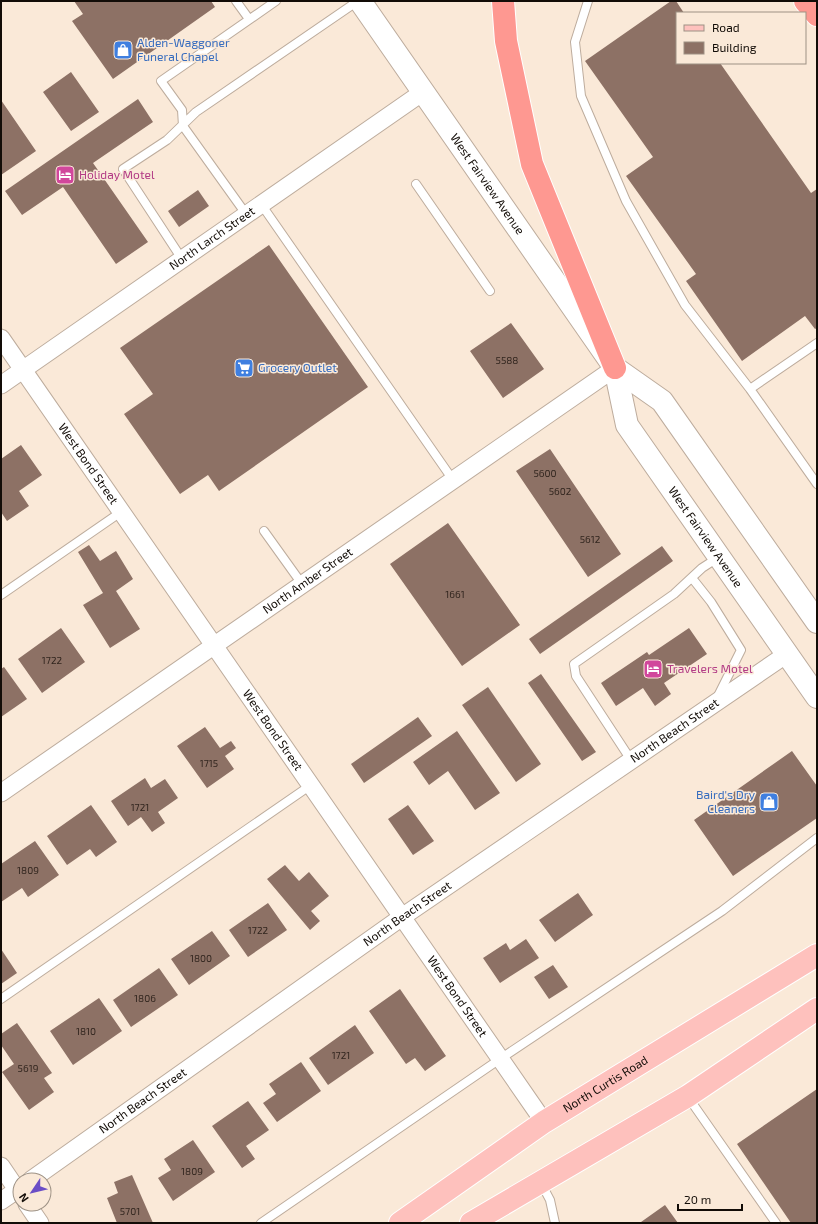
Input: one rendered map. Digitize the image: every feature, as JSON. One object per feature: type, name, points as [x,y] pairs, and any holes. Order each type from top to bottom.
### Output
[{"type":"highway","points":[[503,1],[506,41],[532,164],[615,368]]},
{"type":"highway","points":[[805,1],[817,15]]},
{"type":"main road","name":"West Fairview Avenue","points":[[359,1],[615,368],[662,401],[817,622]]},
{"type":"main road","name":"West Fairview Avenue","points":[[615,368],[627,425],[817,697]]},
{"type":"main road","name":"North Curtis Road","points":[[400,1223],[544,1122],[817,955]]},
{"type":"main road","points":[[471,1223],[688,1096],[817,1009]]},
{"type":"street","name":"North Larch Street","points":[[1,385],[423,92]]},
{"type":"street","name":"West Bond Street","points":[[1,338],[544,1122]]},
{"type":"street","name":"North Amber Street","points":[[1,793],[615,368]]},
{"type":"street","name":"North Beach Street","points":[[42,1172],[402,917],[787,654]]},
{"type":"street","points":[[1,1166],[12,1181]]},
{"type":"street","points":[[1,1201],[12,1195]]},
{"type":"street","points":[[32,1212],[40,1223]]},
{"type":"lane","points":[[236,1],[249,19]]},
{"type":"lane","points":[[246,214],[183,126],[182,110],[161,81],[276,1]]},
{"type":"lane","points":[[182,259],[123,169],[167,140],[196,112],[359,1]]},
{"type":"lane","points":[[588,1],[575,42],[581,96],[626,201],[685,305],[750,389],[817,484]]},
{"type":"lane","points":[[416,184],[490,291]]},
{"type":"lane","points":[[261,204],[453,480]]},
{"type":"lane","points":[[750,389],[817,343]]},
{"type":"lane","points":[[1,595],[122,512]]},
{"type":"lane","points":[[264,530],[302,584]]},
{"type":"lane","points":[[630,760],[576,676],[574,664],[674,594],[702,568],[719,556]]},
{"type":"lane","points":[[692,578],[711,602],[742,650],[715,703]]},
{"type":"lane","points":[[1,999],[311,785]]},
{"type":"lane","points":[[261,1223],[500,1059],[722,911],[817,838]]},
{"type":"lane","points":[[688,1096],[776,1223]]},
{"type":"lane","points":[[541,1182],[550,1200],[555,1223]]},
{"type":"building","name":"Alden-Waggoner Funeral Chapel","points":[[74,1],[211,1],[215,7],[113,79],[72,21],[83,14]]},
{"type":"building","points":[[671,1],[676,1],[683,12],[676,12],[676,64],[721,64],[811,193],[817,189],[817,328],[815,329],[805,316],[742,361],[686,281],[696,274],[626,176],[653,157],[585,61]]},
{"type":"building","points":[[71,72],[99,112],[71,131],[43,92]]},
{"type":"building","name":"Holiday Motel","points":[[138,99],[153,122],[93,163],[148,242],[116,264],[63,187],[22,215],[5,191]]},
{"type":"building","points":[[1,100],[36,151],[1,175]]},
{"type":"building","points":[[198,190],[209,206],[179,227],[168,211]]},
{"type":"building","name":"Grocery Outlet","points":[[269,245],[368,387],[219,491],[208,475],[180,494],[124,414],[153,394],[120,348]]},
{"type":"building","points":[[511,323],[544,369],[503,398],[470,351]]},
{"type":"building","points":[[21,445],[42,475],[19,491],[29,506],[7,521],[1,512],[1,459]]},
{"type":"building","points":[[550,449],[621,554],[588,577],[516,471]]},
{"type":"building","points":[[448,523],[520,625],[462,666],[390,564]]},
{"type":"building","points":[[89,545],[100,561],[116,551],[133,579],[116,591],[140,629],[110,648],[83,605],[103,593],[78,552]]},
{"type":"building","points":[[662,546],[673,561],[540,654],[529,639]]},
{"type":"building","points":[[61,628],[85,662],[42,693],[18,659]]},
{"type":"building","name":"Travelers Motel","points":[[689,628],[707,654],[664,683],[671,694],[655,706],[643,688],[616,706],[601,683],[647,652],[649,655]]},
{"type":"building","points":[[4,667],[27,699],[1,717],[1,669]]},
{"type":"building","points":[[541,674],[596,752],[582,761],[528,683]]},
{"type":"building","points":[[488,687],[541,764],[516,782],[462,705]]},
{"type":"building","points":[[418,717],[432,736],[364,783],[351,764]]},
{"type":"building","points":[[205,727],[220,748],[231,741],[236,748],[225,756],[234,769],[207,788],[177,746]]},
{"type":"building","points":[[457,731],[500,793],[475,810],[448,771],[429,785],[413,762]]},
{"type":"building","name":"Baird's Dry Cleaners","points":[[792,751],[817,786],[817,818],[733,876],[694,820]]},
{"type":"building","points":[[145,778],[151,788],[165,779],[178,798],[158,812],[165,823],[152,832],[141,817],[128,826],[111,801]]},
{"type":"building","points":[[91,805],[117,842],[96,857],[90,849],[67,865],[47,836]]},
{"type":"building","points":[[408,805],[434,841],[413,855],[388,819]]},
{"type":"building","points":[[35,841],[59,875],[28,897],[22,888],[1,902],[1,864]]},
{"type":"building","points":[[285,865],[299,881],[309,872],[329,896],[311,911],[320,921],[310,930],[267,879]]},
{"type":"building","points":[[578,893],[593,915],[555,942],[539,920]]},
{"type":"building","points":[[268,903],[287,930],[248,957],[229,930]]},
{"type":"building","points":[[212,931],[230,956],[189,985],[171,959]]},
{"type":"building","points":[[526,939],[539,958],[500,983],[483,958],[506,943],[510,950]]},
{"type":"building","points":[[1,949],[17,973],[1,984]]},
{"type":"building","points":[[553,965],[568,987],[549,999],[534,977]]},
{"type":"building","points":[[159,968],[178,995],[131,1027],[113,1000]]},
{"type":"building","points":[[400,989],[446,1056],[425,1071],[415,1058],[406,1064],[369,1011]]},
{"type":"building","points":[[99,998],[122,1031],[73,1065],[50,1031]]},
{"type":"building","points":[[17,1023],[52,1073],[44,1078],[54,1092],[29,1110],[2,1072],[14,1064],[1,1045],[1,1034]]},
{"type":"building","points":[[355,1025],[374,1053],[328,1085],[309,1058]]},
{"type":"building","points":[[301,1062],[321,1091],[277,1122],[263,1103],[276,1094],[269,1084]]},
{"type":"building","points":[[817,1089],[817,1223],[791,1223],[737,1144]]},
{"type":"building","points":[[248,1101],[269,1130],[246,1146],[255,1159],[242,1168],[212,1126]]},
{"type":"building","points":[[193,1140],[215,1172],[173,1201],[158,1178],[171,1170],[164,1159]]},
{"type":"building","points":[[132,1175],[153,1223],[117,1223],[107,1198],[118,1193],[114,1182]]},
{"type":"building","points":[[665,1205],[678,1223],[641,1223],[641,1222]]},
{"type":"place","name":"Alden-Waggoner Funeral Chapel","points":[[123,50]]},
{"type":"place","name":"Holiday Motel","points":[[65,175]]},
{"type":"place","name":"Grocery Outlet","points":[[244,368]]},
{"type":"place","name":"Travelers Motel","points":[[653,669]]},
{"type":"place","name":"Baird's Dry Cleaners","points":[[769,802]]}]
